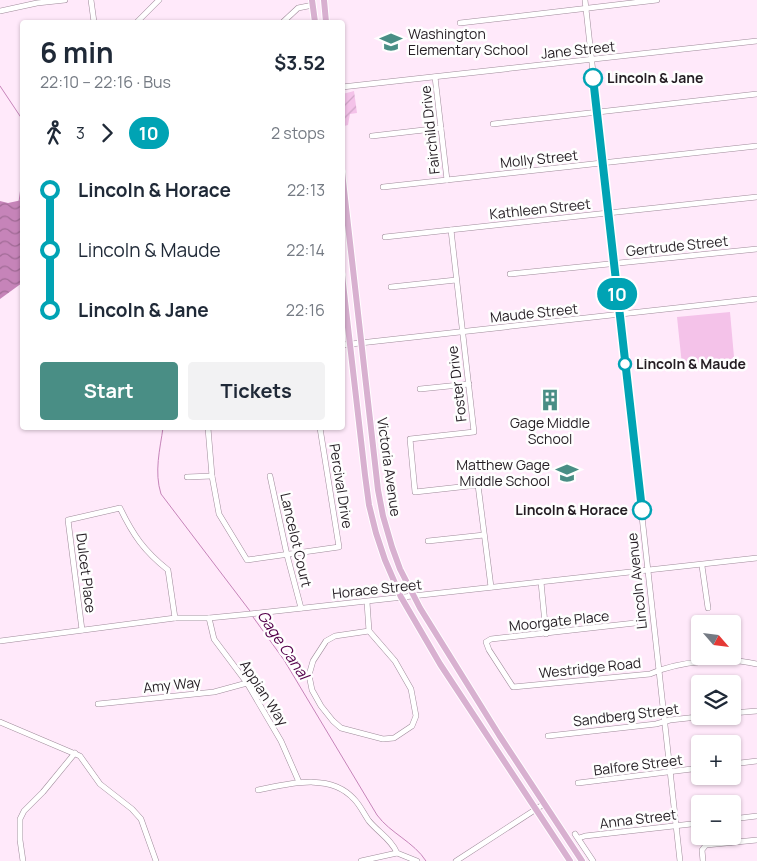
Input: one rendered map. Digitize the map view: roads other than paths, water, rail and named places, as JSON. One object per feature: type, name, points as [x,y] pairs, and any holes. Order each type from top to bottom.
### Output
[{"type":"main road","points":[[324,0],[326,20]]},
{"type":"main road","points":[[313,2],[315,20]]},
{"type":"main road","name":"Victoria Avenue","points":[[345,199],[377,480],[383,516],[397,562],[413,596],[447,653],[582,861]]},
{"type":"main road","name":"Victoria Avenue","points":[[345,301],[369,505],[385,560],[400,597],[440,664],[570,861]]},
{"type":"street","points":[[0,11],[37,3],[66,0]]},
{"type":"street","points":[[91,0],[94,20]]},
{"type":"street","points":[[139,20],[159,0]]},
{"type":"street","name":"Lincoln Avenue","points":[[585,0],[680,861]]},
{"type":"street","points":[[460,23],[657,0]]},
{"type":"street","points":[[285,20],[298,8],[313,2]]},
{"type":"street","name":"Jane Street","points":[[345,87],[757,41]]},
{"type":"street","name":"Fairchild Drive","points":[[435,77],[447,180]]},
{"type":"street","points":[[493,124],[757,94]]},
{"type":"street","points":[[372,136],[441,128]]},
{"type":"street","name":"Molly Street","points":[[383,187],[757,146]]},
{"type":"street","name":"Kathleen Street","points":[[385,237],[757,197]]},
{"type":"street","name":"Foster Drive","points":[[451,230],[474,432],[410,439],[414,492],[478,485],[491,587]]},
{"type":"street","name":"Gertrude Street","points":[[510,274],[757,249]]},
{"type":"street","points":[[391,288],[456,280]]},
{"type":"street","name":"Maude Street","points":[[345,345],[757,299]]},
{"type":"street","points":[[420,389],[469,384]]},
{"type":"street","points":[[208,430],[212,476],[219,514],[247,560],[287,555]]},
{"type":"street","name":"Percival Drive","points":[[287,555],[339,547],[320,430]]},
{"type":"street","points":[[187,477],[212,476]]},
{"type":"street","name":"Lancelot Court","points":[[270,476],[287,555],[301,608]]},
{"type":"street","name":"Dulcet Place","points":[[82,630],[68,520],[120,508],[134,535],[151,557],[168,570],[176,618]]},
{"type":"street","points":[[428,541],[484,535]]},
{"type":"street","name":"Horace Street","points":[[0,641],[176,618],[209,618],[252,614],[648,570],[702,566],[757,558]]},
{"type":"street","points":[[702,566],[708,608]]},
{"type":"street","points":[[541,582],[546,634]]},
{"type":"street","points":[[367,602],[368,632],[395,661],[411,689],[416,716],[412,726],[394,738],[383,738],[341,728],[321,706],[312,690],[310,675],[313,661],[326,641],[335,636],[368,632]]},
{"type":"street","name":"Appian Way","points":[[209,618],[214,639],[247,683],[281,741],[299,782]]},
{"type":"street","name":"Moorgate Place","points":[[513,687],[489,650],[486,642],[635,623]]},
{"type":"street","name":"Westridge Road","points":[[513,687],[650,674],[664,667],[724,660],[757,664]]},
{"type":"street","name":"Amy Way","points":[[98,704],[214,692],[247,683]]},
{"type":"street","points":[[741,713],[757,711]]},
{"type":"street","name":"Sandberg Street","points":[[548,736],[691,718]]},
{"type":"street","points":[[0,722],[75,753],[84,761],[100,784],[132,809],[141,819],[156,861]]},
{"type":"street","points":[[23,861],[19,828],[20,818],[75,753]]},
{"type":"street","points":[[741,763],[757,761]]},
{"type":"street","name":"Balfore Street","points":[[578,783],[691,769]]},
{"type":"street","points":[[258,790],[299,782],[322,782],[338,788],[353,798],[369,821],[394,846],[397,853]]},
{"type":"street","points":[[456,861],[544,804]]},
{"type":"street","points":[[741,818],[757,816]]},
{"type":"street","name":"Anna Street","points":[[593,861],[577,836],[691,824]]},
{"type":"street","points":[[703,861],[702,850],[706,846],[757,840]]},
{"type":"street","points":[[361,861],[397,853],[416,861]]},
{"type":"water","points":[[20,200],[20,284],[0,299],[0,201],[8,203]]},
{"type":"waterway","name":"Gage Canal","points":[[0,86],[20,116]]},
{"type":"waterway","points":[[19,202],[20,195]]},
{"type":"waterway","name":"Gage Canal","points":[[163,430],[158,469],[161,494],[250,611]]},
{"type":"waterway","name":"Gage Canal","points":[[253,617],[284,660],[377,815],[388,827],[415,848],[426,861]]},
{"type":"place","name":"Washington Elementary School","points":[[391,42]]},
{"type":"place","name":"Lincoln & Jane","points":[[593,78]]},
{"type":"place","name":"Lincoln & Maude","points":[[625,364]]},
{"type":"place","name":"Gage Middle School","points":[[550,400]]},
{"type":"place","name":"Matthew Gage Middle School","points":[[567,473]]},
{"type":"place","name":"Lincoln & Horace","points":[[642,510]]}]
